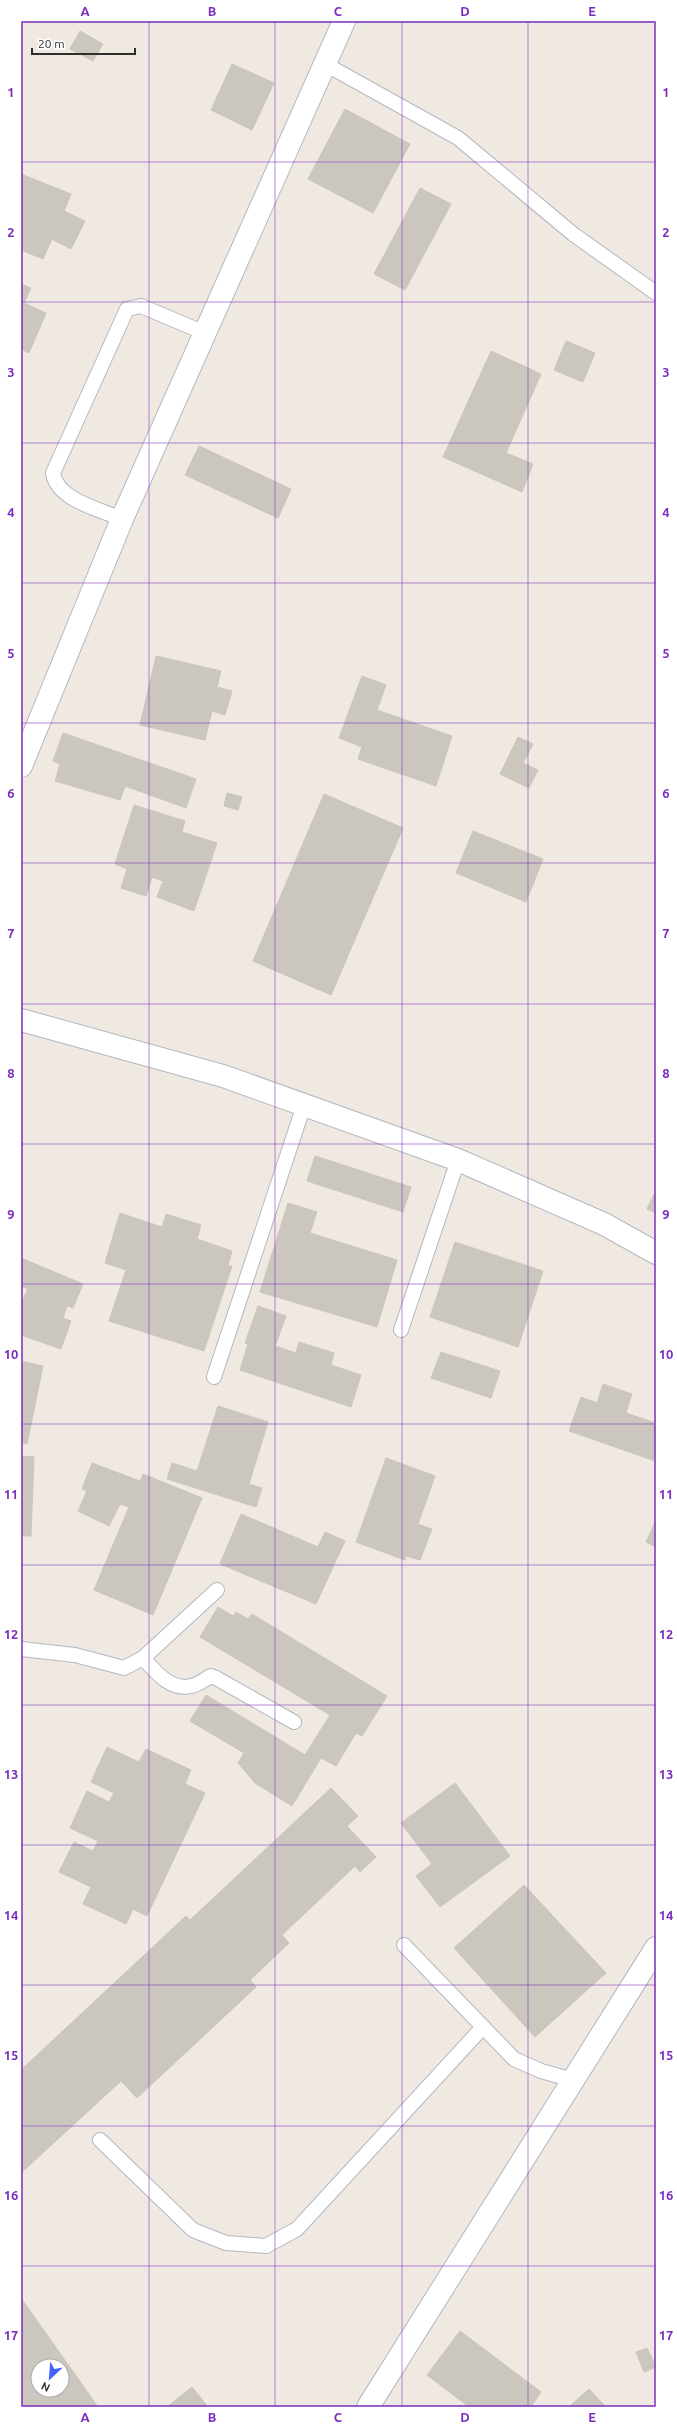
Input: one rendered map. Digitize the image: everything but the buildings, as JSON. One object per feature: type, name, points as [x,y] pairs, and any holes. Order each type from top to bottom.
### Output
[{"type":"street","points":[[21,766],[122,518],[344,21]]},
{"type":"street","points":[[21,1020],[223,1076],[458,1160],[604,1224],[656,1253]]},
{"type":"street","points":[[368,2407],[656,1948]]},
{"type":"lane","points":[[325,64],[458,138],[573,234],[656,293]]},
{"type":"lane","points":[[122,518],[66,495],[54,483],[53,473],[56,465],[127,309],[140,306],[205,332]]},
{"type":"lane","points":[[214,1377],[304,1105]]},
{"type":"lane","points":[[401,1330],[458,1160]]},
{"type":"lane","points":[[21,1649],[75,1655],[124,1668],[143,1658],[217,1590]]},
{"type":"lane","points":[[143,1658],[162,1678],[179,1687],[192,1686],[211,1676],[294,1722]]},
{"type":"lane","points":[[404,1945],[514,2059],[541,2071],[573,2080]]},
{"type":"lane","points":[[100,2140],[193,2230],[226,2243],[266,2246],[297,2229],[483,2027]]}]
